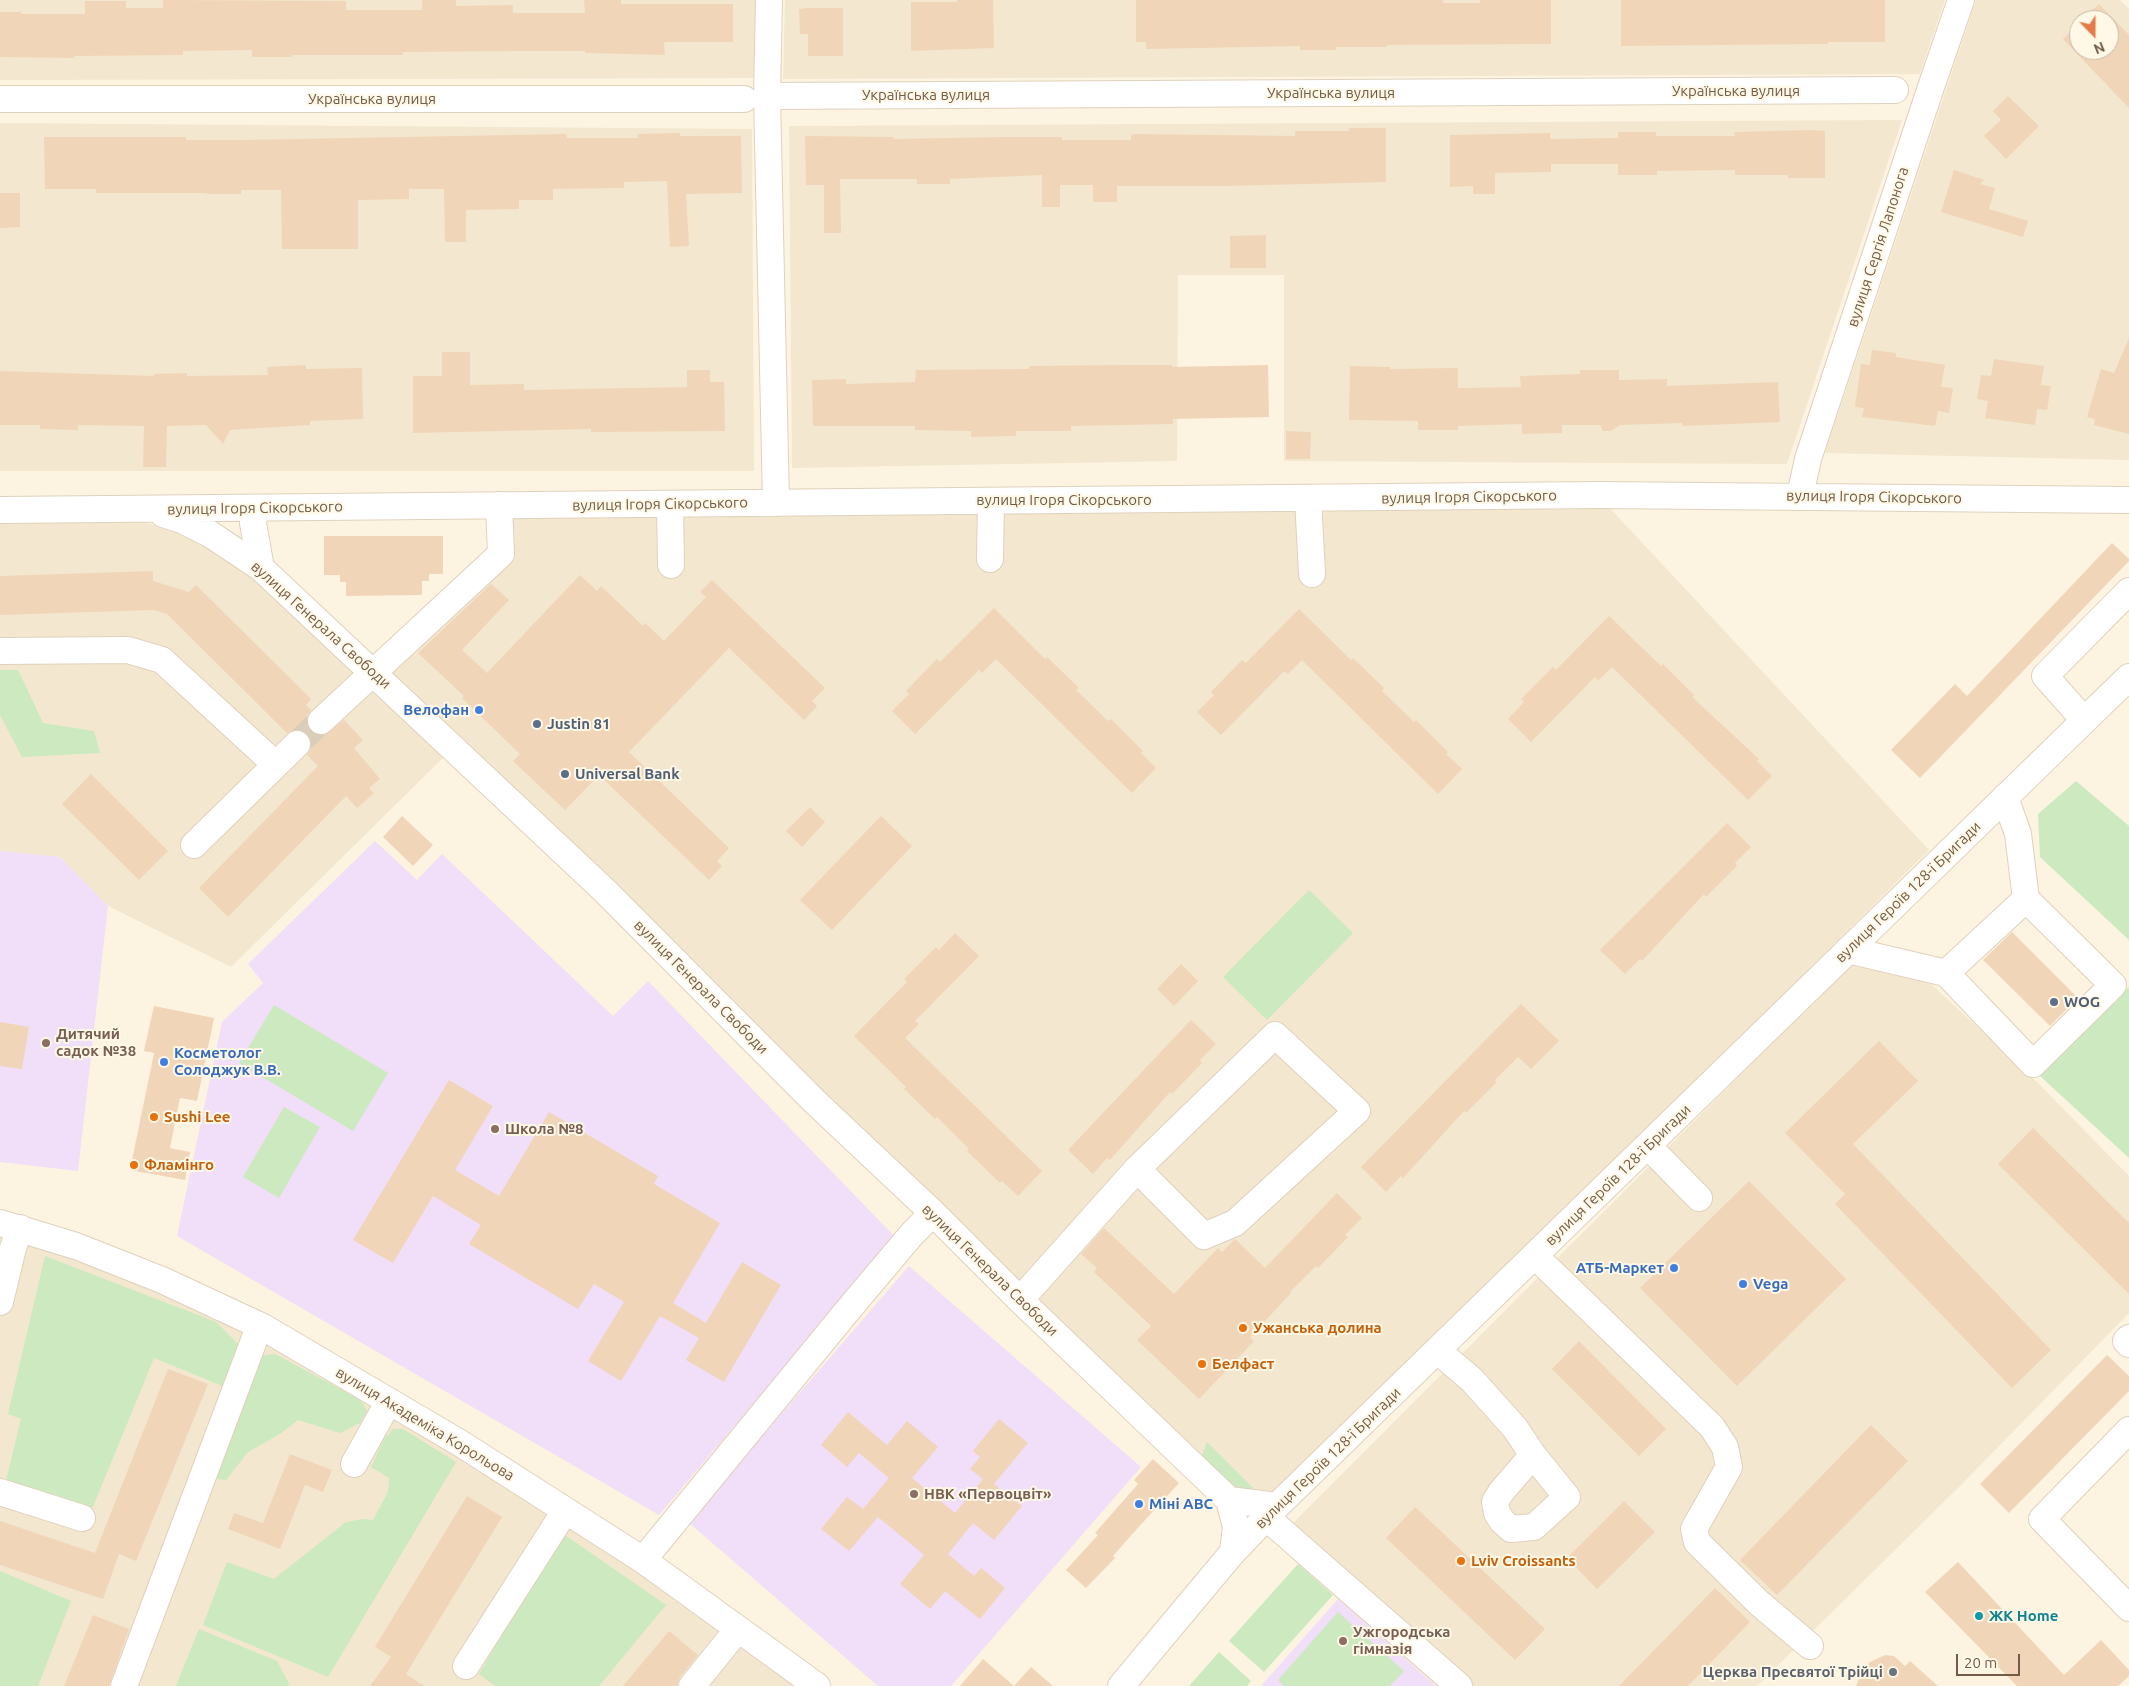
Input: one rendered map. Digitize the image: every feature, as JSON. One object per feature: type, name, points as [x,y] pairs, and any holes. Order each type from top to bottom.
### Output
[{"type":"street","points":[[769,0],[756,98],[776,503]]},
{"type":"street","name":"вулиця Сергія Лапонога","points":[[1800,496],[1808,459],[1928,93],[1961,0]]},
{"type":"street","name":"Українська вулиця","points":[[0,99],[756,98],[1895,90]]},
{"type":"street","name":"вулиця Ігоря Сікорського","points":[[0,510],[1589,495],[2129,500]]},
{"type":"street","points":[[1308,498],[1312,574]]},
{"type":"street","points":[[990,559],[991,501]]},
{"type":"street","points":[[670,504],[671,565]]},
{"type":"street","points":[[321,721],[501,554],[499,505]]},
{"type":"street","points":[[256,508],[253,522],[260,568]]},
{"type":"street","name":"вулиця Генерала Свободи","points":[[148,509],[182,520],[210,534],[260,568],[605,890],[814,1101],[933,1213],[1020,1300],[1229,1500]]},
{"type":"street","points":[[2084,720],[2045,676],[2129,591]]},
{"type":"street","points":[[0,651],[128,650],[162,660],[275,764]]},
{"type":"street","name":"вулиця Героїв 128-ї Бригади","points":[[1121,1686],[1233,1552],[1272,1512],[2129,677]]},
{"type":"street","points":[[194,844],[297,744]]},
{"type":"street","points":[[1848,950],[1946,973],[2033,1064],[2113,986],[2026,899],[2018,834],[2004,798]]},
{"type":"street","points":[[1946,973],[2026,899]]},
{"type":"street","points":[[1020,1300],[1137,1169],[1276,1034],[1357,1111],[1235,1223],[1204,1236],[1137,1169]]},
{"type":"street","points":[[1648,1146],[1699,1198]]},
{"type":"street","points":[[643,1560],[855,1302],[912,1234],[933,1213]]},
{"type":"street","points":[[0,1302],[13,1248],[10,1226]]},
{"type":"street","name":"вулиця Академіка Корольова","points":[[10,1226],[76,1246],[162,1280],[263,1327],[460,1443],[643,1560],[817,1686]]},
{"type":"street","points":[[1535,1256],[1712,1427],[1725,1447],[1729,1467],[1694,1529],[1697,1542],[1759,1603],[1810,1646]]},
{"type":"street","points":[[124,1686],[256,1335],[263,1327]]},
{"type":"street","points":[[2129,1338],[2126,1341],[2129,1344]]},
{"type":"street","points":[[1438,1351],[1472,1380],[1515,1428],[1533,1455]]},
{"type":"street","points":[[354,1464],[382,1409],[389,1401]]},
{"type":"street","points":[[2129,1430],[2042,1519],[2129,1608]]},
{"type":"street","points":[[0,1492],[82,1518]]},
{"type":"street","points":[[1229,1500],[1272,1512],[1459,1686]]},
{"type":"street","points":[[1229,1500],[1235,1516],[1236,1527],[1233,1552]]},
{"type":"street","points":[[466,1666],[565,1511]]},
{"type":"street","points":[[692,1686],[738,1629]]},
{"type":"shaded area","points":[[0,0],[756,0],[755,78],[0,80]]},
{"type":"shaded area","points":[[785,0],[1945,0],[1920,74],[783,79]]},
{"type":"shaded area","points":[[1976,0],[2120,0],[2129,9],[2129,460],[1825,453]]},
{"type":"shaded area","points":[[1902,120],[1787,464],[1284,461],[1284,275],[1178,275],[1177,461],[792,468],[789,126]]},
{"type":"shaded area","points":[[0,123],[752,129],[754,471],[0,471]]},
{"type":"shaded area","points":[[1606,504],[1929,850],[1274,1499],[1241,1497],[374,661],[492,552],[489,515]]},
{"type":"shaded area","points":[[131,519],[185,533],[239,562],[450,751],[231,967],[108,906],[60,857],[0,851],[0,521]]},
{"type":"shaded area","name":"Школа №8","points":[[375,841],[417,880],[442,854],[613,1016],[648,981],[895,1237],[659,1515],[177,1236],[222,1022],[263,983],[248,964]]},
{"type":"shaded area","name":"Дитячий садок №38","points":[[0,851],[60,857],[108,906],[78,1171],[0,1162]]},
{"type":"shaded area","points":[[1850,965],[1931,984],[2037,1082],[2129,1176],[2129,1313],[1962,1484],[1757,1686],[1437,1686],[1338,1599],[1278,1538]]},
{"type":"shaded area","points":[[0,1231],[163,1284],[485,1464],[807,1686],[0,1686]]},
{"type":"shaded area","name":"НВК «Первоцвіт»","points":[[909,1266],[1141,1467],[951,1686],[878,1686],[688,1522]]},
{"type":"shaded area","name":"Ужгородська гімназія","points":[[1338,1599],[1436,1686],[1261,1686]]},
{"type":"green space","points":[[0,670],[18,670],[43,723],[94,731],[100,753],[22,757],[0,715]]},
{"type":"green space","points":[[2076,781],[2129,826],[2129,940],[2040,857],[2038,814]]},
{"type":"green space","points":[[1309,890],[1353,933],[1267,1020],[1223,977]]},
{"type":"green space","points":[[2129,987],[2129,1158],[2039,1075]]},
{"type":"green space","points":[[274,1005],[388,1073],[353,1131],[239,1063]]},
{"type":"green space","points":[[284,1107],[320,1127],[279,1198],[243,1177]]},
{"type":"green space","points":[[45,1256],[216,1322],[242,1348],[225,1387],[154,1358],[92,1509],[6,1481],[21,1419],[8,1414]]},
{"type":"green space","points":[[275,1354],[361,1400],[367,1411],[360,1423],[340,1433],[298,1420],[280,1434],[248,1452],[226,1480],[208,1478],[258,1356]]},
{"type":"green space","points":[[393,1429],[403,1429],[456,1462],[328,1677],[203,1625],[227,1562],[274,1579],[346,1522],[363,1519],[373,1520],[388,1492],[389,1478],[371,1467],[384,1439]]},
{"type":"green space","points":[[1207,1442],[1253,1488],[1249,1493],[1219,1481],[1199,1464]]},
{"type":"green space","points":[[562,1533],[666,1605],[599,1686],[495,1686],[479,1674]]},
{"type":"green space","points":[[1298,1564],[1333,1595],[1264,1672],[1229,1641]]},
{"type":"green space","points":[[0,1571],[71,1601],[38,1686],[0,1686]]},
{"type":"green space","name":"Ужгородська гімназія","points":[[1338,1612],[1404,1671],[1390,1686],[1284,1686],[1278,1680]]},
{"type":"green space","points":[[199,1629],[277,1661],[290,1686],[176,1686]]},
{"type":"green space","points":[[1219,1652],[1251,1681],[1247,1686],[1189,1686]]},
{"type":"building","points":[[163,0],[346,1],[346,10],[422,10],[422,0],[456,0],[456,6],[513,5],[513,13],[585,13],[584,0],[621,0],[621,4],[733,4],[733,42],[664,42],[665,55],[585,53],[585,51],[513,51],[403,52],[403,55],[252,57],[252,50],[183,51],[183,55],[74,56],[74,58],[0,57],[0,12],[21,12],[21,14],[85,14],[85,1],[126,1],[126,8],[163,8]]},
{"type":"building","points":[[957,0],[993,0],[994,48],[911,51],[911,2],[957,2]]},
{"type":"building","points":[[1136,0],[1443,0],[1443,3],[1480,3],[1480,0],[1551,0],[1551,44],[1387,45],[1387,47],[1336,47],[1336,50],[1300,50],[1300,46],[1146,49],[1146,42],[1136,42]]},
{"type":"building","points":[[1621,0],[1885,0],[1885,42],[1621,46]]},
{"type":"building","points":[[2099,4],[2105,10],[2093,10]]},
{"type":"building","points":[[843,8],[843,56],[808,56],[808,34],[800,34],[799,9]]},
{"type":"building","points":[[2119,25],[2129,35],[2129,108],[2083,60],[2119,60]]},
{"type":"building","points":[[2069,33],[2069,45],[2063,39]]},
{"type":"building","points":[[2008,96],[2039,126],[2006,159],[1984,136],[2001,120],[1993,111]]},
{"type":"building","points":[[1349,128],[1386,128],[1386,182],[1225,186],[1117,186],[1117,202],[1093,202],[1093,185],[1060,185],[1060,207],[1042,207],[1042,175],[950,179],[950,184],[917,184],[917,179],[840,179],[841,233],[824,233],[824,185],[806,185],[805,136],[894,137],[894,139],[1062,137],[1062,140],[1131,140],[1131,135],[1136,134],[1295,136],[1295,131],[1349,131]]},
{"type":"building","points":[[1825,131],[1825,178],[1788,178],[1788,175],[1735,175],[1735,170],[1657,171],[1657,175],[1618,175],[1618,164],[1551,164],[1551,172],[1495,173],[1495,194],[1473,194],[1473,186],[1450,187],[1450,135],[1550,133],[1550,139],[1618,138],[1618,132],[1656,132],[1656,136],[1735,136],[1734,132]]},
{"type":"building","points":[[680,133],[680,136],[741,136],[742,193],[686,194],[689,246],[670,247],[667,181],[624,182],[624,188],[553,189],[553,200],[519,200],[519,209],[466,210],[466,242],[445,242],[444,189],[409,189],[409,199],[358,200],[358,249],[282,249],[281,190],[241,190],[241,194],[207,194],[96,193],[96,189],[45,189],[44,137],[186,137],[186,140],[241,140],[566,134],[567,138],[638,138],[638,134]]},
{"type":"building","points":[[1954,170],[1984,180],[1980,184],[1995,188],[1989,209],[2028,221],[2023,237],[1941,212]]},
{"type":"building","points":[[0,193],[20,193],[20,227],[0,228]]},
{"type":"building","points":[[1266,235],[1266,268],[1230,268],[1230,236]]},
{"type":"building","points":[[2129,338],[2129,434],[2094,425],[2095,419],[2087,417],[2101,369],[2114,373]]},
{"type":"building","points":[[1872,350],[1896,353],[1896,357],[1945,365],[1941,387],[1953,388],[1949,413],[1938,411],[1935,426],[1862,417],[1864,408],[1855,407],[1861,364],[1870,365]]},
{"type":"building","points":[[442,352],[470,352],[470,385],[524,384],[524,390],[687,387],[687,370],[710,370],[710,382],[724,382],[725,431],[591,432],[591,429],[413,433],[413,376],[442,376]]},
{"type":"building","points":[[1994,359],[2044,366],[2041,385],[2051,386],[2047,410],[2037,409],[2035,425],[1985,418],[1988,401],[1977,399],[1981,375],[1991,376]]},
{"type":"building","points":[[306,365],[306,369],[362,368],[363,419],[310,421],[310,425],[230,430],[223,444],[206,425],[167,426],[166,467],[143,467],[144,426],[78,425],[78,430],[40,429],[40,425],[0,425],[0,371],[154,376],[154,374],[187,373],[187,376],[268,375],[267,367]]},
{"type":"building","points":[[1172,365],[1172,367],[1268,365],[1269,417],[1173,419],[1173,424],[1071,426],[1071,431],[1016,431],[1016,436],[971,437],[971,431],[915,430],[915,426],[813,426],[812,380],[846,379],[846,384],[915,382],[916,370],[1029,369],[1029,366]]},
{"type":"building","points":[[1350,366],[1390,367],[1390,369],[1458,368],[1458,388],[1521,387],[1520,376],[1580,374],[1580,370],[1619,370],[1619,380],[1667,379],[1667,386],[1778,382],[1780,422],[1682,426],[1682,423],[1620,425],[1611,431],[1603,431],[1600,425],[1562,425],[1562,433],[1522,434],[1522,424],[1458,426],[1458,430],[1418,430],[1418,421],[1349,420]]},
{"type":"building","points":[[1286,431],[1311,432],[1310,459],[1286,459]]},
{"type":"building","points":[[324,536],[443,536],[443,574],[429,574],[429,581],[422,581],[422,595],[346,596],[346,582],[340,582],[340,575],[324,575]]},
{"type":"building","points":[[2112,543],[2129,561],[1920,778],[1891,750],[1955,684],[1967,696]]},
{"type":"building","points":[[153,571],[153,581],[189,592],[196,585],[311,699],[306,705],[311,710],[307,716],[306,724],[310,732],[317,735],[325,735],[344,720],[363,740],[354,748],[380,779],[369,788],[374,793],[357,808],[346,796],[228,917],[199,888],[318,766],[307,755],[312,748],[312,741],[308,734],[301,729],[287,733],[167,614],[154,610],[0,615],[0,576]]},
{"type":"building","points":[[580,575],[597,591],[601,586],[643,626],[645,623],[664,641],[706,597],[700,592],[712,580],[825,688],[812,701],[817,706],[804,720],[729,648],[629,752],[729,848],[717,861],[722,866],[709,880],[599,775],[565,810],[513,761],[520,754],[462,698],[464,696],[418,653],[491,584],[509,600],[462,650],[487,673]]},
{"type":"building","points":[[994,608],[1045,659],[1047,657],[1079,688],[1076,690],[1108,721],[1111,719],[1143,751],[1141,753],[1156,768],[1132,793],[996,659],[982,673],[979,670],[915,734],[892,711],[909,694],[906,691],[937,659],[940,662]]},
{"type":"building","points":[[1299,609],[1351,660],[1353,658],[1384,688],[1382,691],[1414,722],[1416,720],[1462,769],[1438,794],[1302,660],[1288,674],[1284,671],[1221,735],[1197,712],[1214,695],[1211,692],[1242,660],[1246,663]]},
{"type":"building","points":[[1609,616],[1661,666],[1663,664],[1694,695],[1692,697],[1759,759],[1757,761],[1772,776],[1748,800],[1612,667],[1598,681],[1595,677],[1531,742],[1508,719],[1524,702],[1521,699],[1553,667],[1556,670]]},
{"type":"building","points":[[91,774],[168,851],[139,880],[62,804]]},
{"type":"building","points":[[810,807],[825,822],[802,847],[786,831]]},
{"type":"building","points":[[402,816],[433,845],[413,866],[383,837]]},
{"type":"building","points":[[881,816],[912,846],[832,930],[800,900]]},
{"type":"building","points":[[1727,823],[1751,847],[1735,863],[1737,866],[1706,897],[1704,894],[1642,961],[1640,959],[1625,974],[1600,950]]},
{"type":"building","points":[[2012,932],[2078,998],[2050,1026],[1983,960]]},
{"type":"building","points":[[955,933],[979,956],[915,1021],[919,1024],[905,1038],[1042,1171],[1018,1196],[1002,1181],[1000,1183],[967,1151],[969,1149],[937,1117],[935,1119],[904,1089],[906,1087],[854,1036],[907,982],[904,979],[936,947],[939,950]]},
{"type":"building","points":[[1181,964],[1198,981],[1174,1006],[1157,989]]},
{"type":"building","points":[[1521,1004],[1559,1041],[1531,1069],[1518,1057],[1495,1080],[1497,1082],[1466,1113],[1464,1111],[1403,1178],[1401,1176],[1386,1192],[1361,1167]]},
{"type":"building","points":[[154,1006],[214,1018],[197,1101],[180,1098],[170,1148],[190,1152],[185,1180],[130,1170],[154,1053],[144,1051]]},
{"type":"building","points":[[1191,1020],[1216,1044],[1200,1060],[1202,1063],[1172,1094],[1170,1092],[1110,1160],[1107,1158],[1093,1174],[1068,1150]]},
{"type":"building","points":[[0,1022],[29,1027],[22,1069],[0,1066]]},
{"type":"building","points":[[1879,1041],[1918,1081],[1853,1144],[2051,1350],[2012,1388],[1835,1204],[1845,1194],[1785,1133]]},
{"type":"building","points":[[449,1080],[493,1106],[455,1170],[499,1196],[549,1112],[658,1176],[654,1184],[720,1223],[673,1303],[706,1323],[742,1262],[781,1285],[724,1382],[686,1360],[699,1338],[660,1316],[621,1381],[588,1361],[624,1302],[594,1284],[578,1309],[469,1244],[481,1225],[433,1196],[393,1263],[353,1240]]},
{"type":"building","points":[[2033,1128],[2129,1223],[2129,1294],[1998,1164]]},
{"type":"building","name":"Vega","points":[[1749,1181],[1846,1279],[1737,1386],[1640,1288]]},
{"type":"building","points":[[1337,1193],[1362,1218],[1345,1235],[1348,1237],[1318,1268],[1316,1266],[1290,1292],[1250,1337],[1254,1341],[1199,1399],[1137,1340],[1151,1326],[1094,1272],[1097,1268],[1081,1254],[1104,1228],[1174,1294],[1218,1248],[1222,1252],[1235,1239],[1265,1268]]},
{"type":"building","points":[[1579,1341],[1666,1429],[1639,1456],[1552,1369]]},
{"type":"building","points":[[2107,1355],[2129,1376],[2129,1391],[2009,1513],[1980,1484]]},
{"type":"building","points":[[168,1369],[208,1384],[136,1561],[119,1554],[103,1599],[0,1565],[0,1521],[95,1553]]},
{"type":"building","points":[[848,1412],[887,1445],[907,1421],[938,1447],[912,1478],[955,1513],[983,1479],[970,1469],[980,1457],[973,1451],[999,1419],[1028,1443],[994,1484],[1022,1506],[994,1540],[973,1523],[948,1554],[974,1576],[981,1568],[1005,1588],[980,1619],[945,1591],[930,1609],[900,1584],[924,1555],[878,1517],[849,1551],[821,1529],[847,1497],[863,1509],[889,1478],[859,1453],[847,1467],[821,1445]]},
{"type":"building","points":[[1871,1425],[1908,1461],[1777,1595],[1740,1560]]},
{"type":"building","points":[[290,1454],[332,1470],[323,1492],[305,1485],[280,1549],[228,1529],[234,1513],[263,1523]]},
{"type":"building","points":[[1153,1459],[1179,1483],[1113,1556],[1115,1558],[1086,1588],[1066,1570],[1098,1535],[1095,1533],[1138,1484],[1134,1480]]},
{"type":"building","points":[[467,1496],[502,1517],[406,1674],[424,1686],[370,1686],[391,1657],[375,1647]]},
{"type":"building","points":[[1624,1501],[1655,1532],[1597,1589],[1567,1558]]},
{"type":"building","points":[[1415,1507],[1545,1629],[1515,1660],[1386,1538]]},
{"type":"building","name":"ЖК Home","points":[[1958,1562],[2064,1675],[2101,1640],[2129,1670],[2129,1676],[2118,1686],[2017,1686],[1925,1592]]},
{"type":"building","points":[[1715,1588],[1750,1622],[1688,1686],[1619,1686]]},
{"type":"building","points":[[93,1615],[129,1629],[109,1686],[64,1686]]},
{"type":"building","points":[[669,1631],[698,1655],[680,1677],[677,1686],[623,1686]]},
{"type":"building","name":"Церква Пресвятої Трійці","points":[[1885,1655],[1894,1656],[1905,1666],[1910,1661],[1938,1686],[1856,1686],[1864,1668],[1870,1662]]},
{"type":"building","points":[[983,1659],[1014,1686],[960,1686]]},
{"type":"building","points":[[1031,1667],[1053,1686],[1014,1686]]},
{"type":"tunnel","points":[[297,744],[321,721]]},
{"type":"place","name":"Велофан","points":[[479,710]]},
{"type":"place","name":"Justin 81","points":[[537,724]]},
{"type":"place","name":"Universal Bank","points":[[565,774]]},
{"type":"place","name":"WOG","points":[[2054,1002]]},
{"type":"place","name":"Дитячий садок №38","points":[[46,1043]]},
{"type":"place","name":"Косметолог Солоджук В.В.","points":[[164,1062]]},
{"type":"place","name":"Sushi Lee","points":[[154,1117]]},
{"type":"place","name":"Школа №8","points":[[495,1129]]},
{"type":"place","name":"Фламінго","points":[[134,1165]]},
{"type":"place","name":"АТБ-Маркет","points":[[1674,1268]]},
{"type":"place","name":"Vega","points":[[1743,1284]]},
{"type":"place","name":"Ужанська долина","points":[[1243,1328]]},
{"type":"place","name":"Белфаст","points":[[1202,1364]]},
{"type":"place","name":"НВК «Первоцвіт»","points":[[914,1494]]},
{"type":"place","name":"Міні ABC","points":[[1139,1504]]},
{"type":"place","name":"Lviv Croissants","points":[[1461,1561]]},
{"type":"place","name":"ЖК Home","points":[[1979,1616]]},
{"type":"place","name":"Ужгородська гімназія","points":[[1343,1641]]},
{"type":"place","name":"Церква Пресвятої Трійці","points":[[1893,1672]]}]
